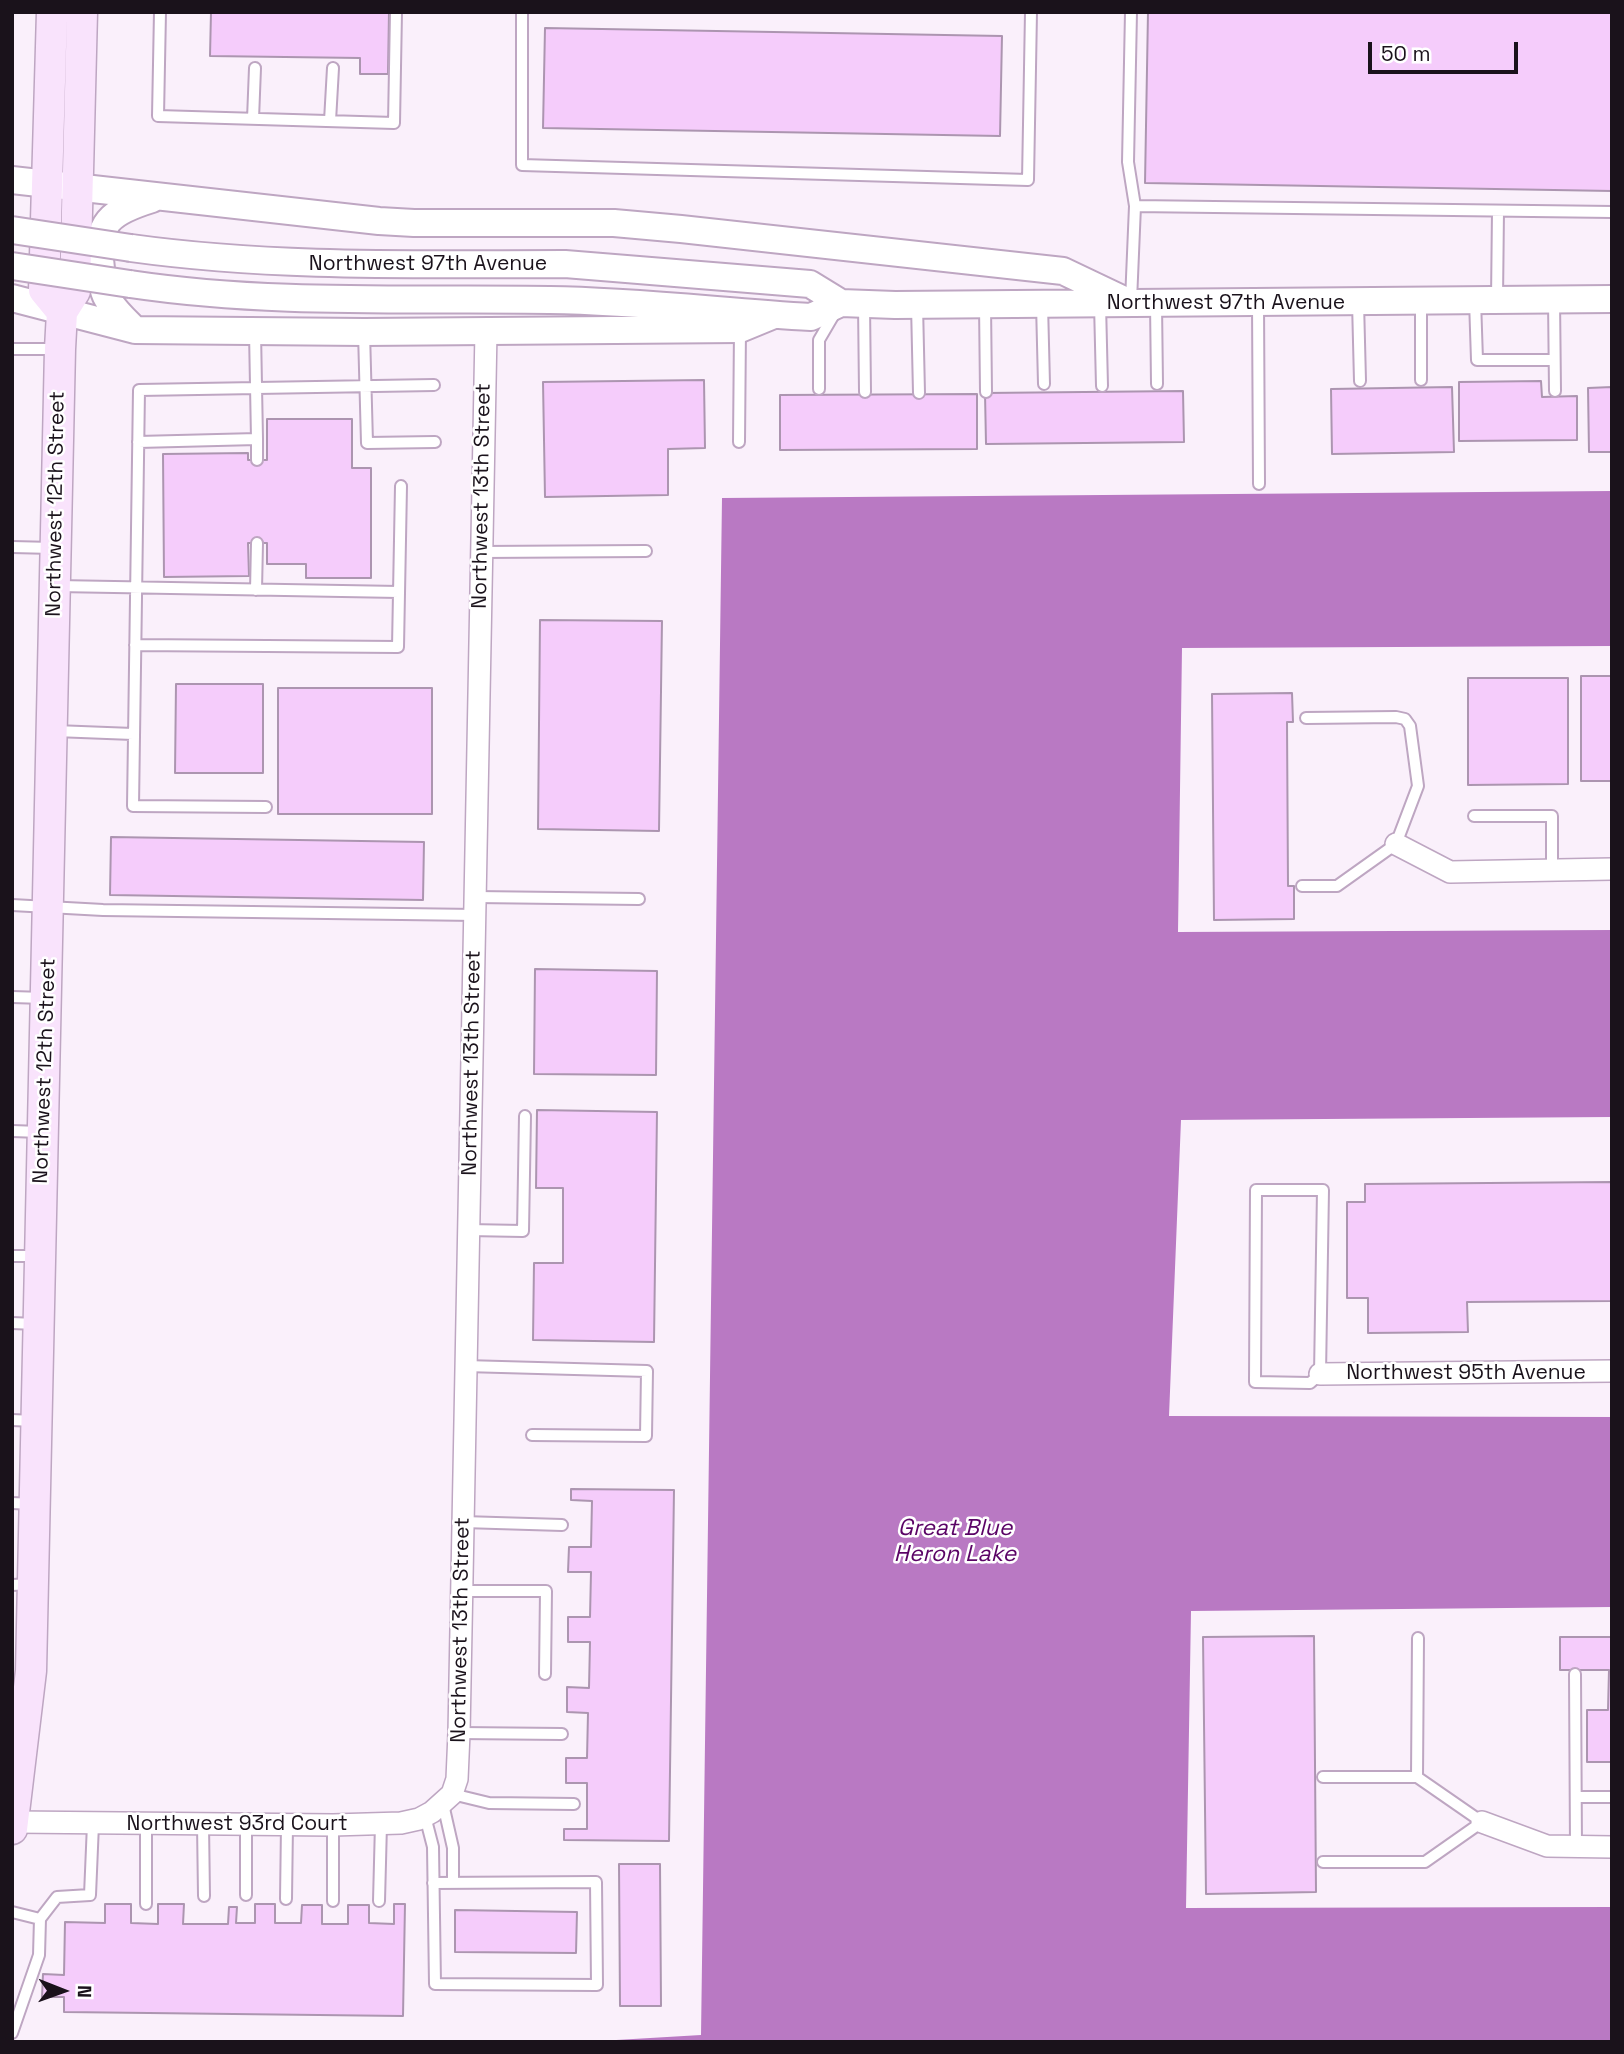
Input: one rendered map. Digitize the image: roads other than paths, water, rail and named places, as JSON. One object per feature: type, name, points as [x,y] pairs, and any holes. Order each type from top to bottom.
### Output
[{"type":"main road","points":[[52,12],[44,289],[62,312]]},
{"type":"main road","name":"Northwest 12th Street","points":[[13,1826],[31,1671],[23,1584],[26,1256],[43,1132],[60,349],[62,312],[75,291],[82,12]]},
{"type":"street","points":[[12,180],[379,221],[614,223],[779,239],[1063,271],[1143,304]]},
{"type":"street","points":[[135,330],[104,292],[100,241],[110,218],[121,210],[161,197]]},
{"type":"street","name":"Northwest 97th Avenue","points":[[12,230],[203,257],[311,264],[565,264],[810,284],[852,303]]},
{"type":"street","name":"Northwest 97th Avenue","points":[[12,266],[223,295],[295,299],[587,301],[811,317],[852,303],[985,305],[1612,299]]},
{"type":"street","points":[[12,298],[135,330],[364,332],[740,329],[774,315]]},
{"type":"street","name":"Northwest 13th Street","points":[[447,1799],[457,1779],[459,1733],[486,331]]},
{"type":"street","points":[[1396,844],[1450,872],[1612,869]]},
{"type":"street","name":"Northwest 95th Avenue","points":[[1320,1374],[1612,1371]]},
{"type":"street","name":"Northwest 93rd Court","points":[[13,1826],[401,1823],[425,1816],[447,1799]]},
{"type":"street","points":[[1482,1822],[1546,1846],[1612,1847]]},
{"type":"lane","points":[[160,12],[158,116],[394,123],[396,12]]},
{"type":"lane","points":[[522,12],[522,165],[1028,180],[1031,12]]},
{"type":"lane","points":[[1131,12],[1128,162],[1135,206],[1143,304],[1157,384]]},
{"type":"lane","points":[[253,119],[255,68]]},
{"type":"lane","points":[[330,121],[333,68]]},
{"type":"lane","points":[[1135,206],[1612,212]]},
{"type":"lane","points":[[1498,211],[1477,360],[1555,360]]},
{"type":"lane","points":[[1554,299],[1555,391]]},
{"type":"lane","points":[[1421,301],[1421,380]]},
{"type":"lane","points":[[1358,302],[1360,381]]},
{"type":"lane","points":[[819,389],[819,340],[852,303]]},
{"type":"lane","points":[[852,303],[865,393]]},
{"type":"lane","points":[[1258,303],[1259,484]]},
{"type":"lane","points":[[1042,304],[1044,384]]},
{"type":"lane","points":[[1100,304],[1102,386]]},
{"type":"lane","points":[[917,305],[919,393]]},
{"type":"lane","points":[[985,305],[986,391]]},
{"type":"lane","points":[[739,442],[740,329]]},
{"type":"lane","points":[[255,332],[257,460]]},
{"type":"lane","points":[[364,332],[367,443],[435,442]]},
{"type":"lane","points":[[12,349],[60,349]]},
{"type":"lane","points":[[266,807],[134,806],[139,390],[434,385]]},
{"type":"lane","points":[[138,442],[257,439]]},
{"type":"lane","points":[[135,645],[398,647],[401,486]]},
{"type":"lane","points":[[256,590],[257,543]]},
{"type":"lane","points":[[12,547],[55,548]]},
{"type":"lane","points":[[481,552],[646,551]]},
{"type":"lane","points":[[54,586],[399,592]]},
{"type":"lane","points":[[1302,886],[1337,886],[1396,844],[1418,786],[1410,726],[1405,719],[1306,718]]},
{"type":"lane","points":[[52,731],[133,734]]},
{"type":"lane","points":[[1474,816],[1552,816],[1552,870]]},
{"type":"lane","points":[[12,905],[49,908],[476,906],[639,899]]},
{"type":"lane","points":[[12,997],[47,998]]},
{"type":"lane","points":[[468,1230],[523,1231],[525,1116]]},
{"type":"lane","points":[[12,1132],[43,1132]]},
{"type":"lane","points":[[1256,1190],[1323,1190],[1320,1374],[1310,1383],[1255,1382],[1256,1190]]},
{"type":"lane","points":[[465,1366],[647,1371],[646,1436],[531,1435]]},
{"type":"lane","points":[[463,1522],[562,1525]]},
{"type":"lane","points":[[462,1591],[547,1591],[545,1674]]},
{"type":"lane","points":[[1417,1777],[1418,1638]]},
{"type":"lane","points":[[1575,1674],[1576,1847]]},
{"type":"lane","points":[[459,1733],[562,1734]]},
{"type":"lane","points":[[1322,1863],[1425,1862],[1482,1822],[1417,1777],[1323,1777]]},
{"type":"lane","points":[[1577,1797],[1612,1797]]},
{"type":"lane","points":[[453,1883],[453,1848],[447,1799],[489,1803],[574,1804]]},
{"type":"lane","points":[[425,1816],[433,1847],[433,1883],[435,1983],[597,1984],[596,1882],[433,1883]]},
{"type":"lane","points":[[12,2033],[39,1955],[40,1919],[57,1897],[90,1895],[93,1824]]},
{"type":"lane","points":[[146,1824],[146,1904]]},
{"type":"lane","points":[[203,1824],[204,1896]]},
{"type":"lane","points":[[246,1824],[246,1895]]},
{"type":"lane","points":[[379,1900],[381,1824]]},
{"type":"lane","points":[[286,1899],[287,1825]]},
{"type":"lane","points":[[333,1825],[333,1901]]},
{"type":"lane","points":[[12,1912],[40,1919]]},
{"type":"water","name":"Great Blue Heron Lake","points":[[1612,491],[1612,646],[1182,648],[1178,932],[1612,930],[1612,1117],[1181,1120],[1169,1416],[1612,1417],[1612,1607],[1191,1611],[1186,1908],[1612,1907],[1612,2042],[582,2042],[701,2035],[722,498]]}]
